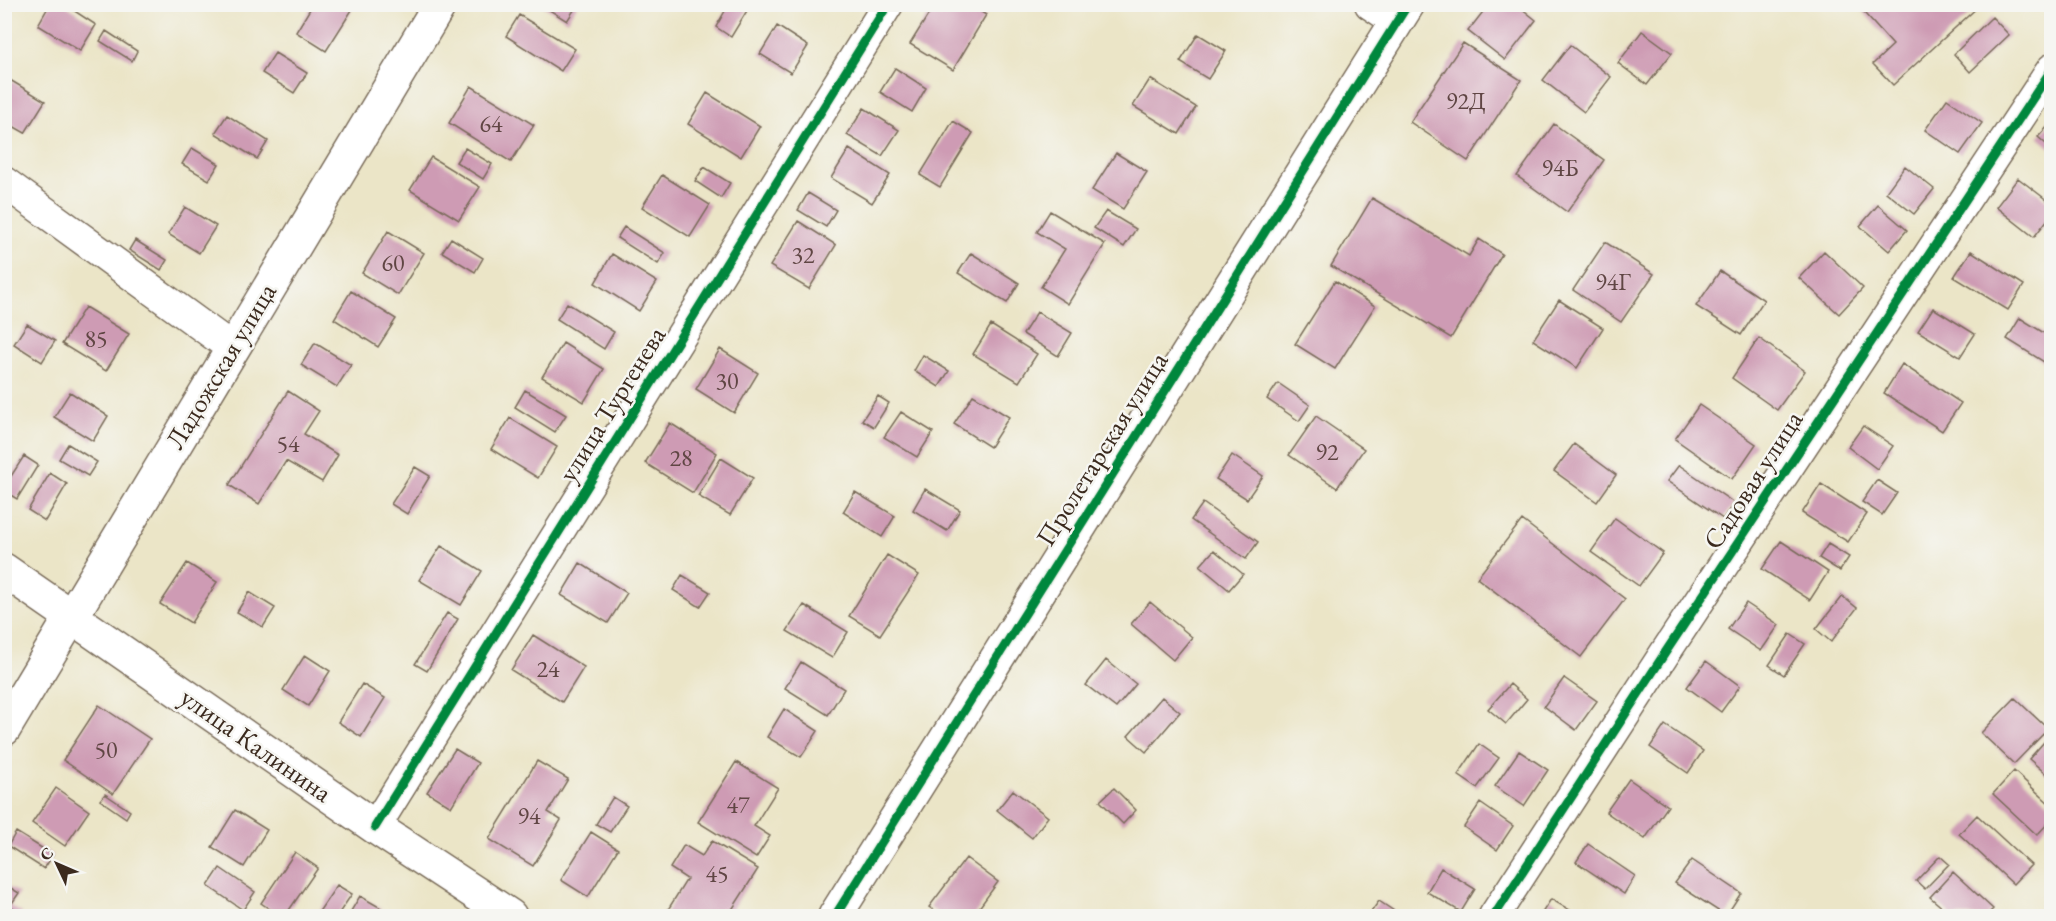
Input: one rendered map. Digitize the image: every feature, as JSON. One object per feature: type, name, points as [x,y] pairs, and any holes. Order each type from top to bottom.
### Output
[{"type":"street","name":"Ладожская улица","points":[[4,729],[440,4]]},
{"type":"street","name":"улица Тургенева","points":[[375,827],[888,4]]},
{"type":"street","name":"Пролетарская улица","points":[[835,916],[1391,10]]},
{"type":"street","name":"Садовая улица","points":[[1494,916],[2052,69]]},
{"type":"street","points":[[4,183],[232,348]]},
{"type":"street","name":"улица Калинина","points":[[4,570],[375,827],[510,916]]},
{"type":"building","points":[[50,4],[64,4],[96,25],[80,51],[38,25]]},
{"type":"building","points":[[313,4],[342,4],[352,10],[326,51],[296,32]]},
{"type":"building","points":[[544,4],[578,4],[567,21],[543,6]]},
{"type":"building","points":[[729,4],[740,4],[748,9],[731,37],[716,27]]},
{"type":"building","points":[[935,4],[969,4],[986,15],[953,70],[910,44]]},
{"type":"building","points":[[1489,4],[1516,4],[1536,20],[1505,60],[1468,31]]},
{"type":"building","points":[[1856,4],[1981,4],[1893,85],[1873,64],[1893,45]]},
{"type":"building","points":[[519,15],[575,49],[561,71],[506,36]]},
{"type":"building","points":[[1992,17],[2009,35],[1970,72],[1954,54]]},
{"type":"building","points":[[777,26],[808,46],[791,73],[760,54]]},
{"type":"building","points":[[106,31],[137,51],[132,61],[100,41]]},
{"type":"building","points":[[1642,31],[1672,53],[1647,85],[1618,63]]},
{"type":"building","points":[[1198,34],[1226,51],[1208,79],[1180,62]]},
{"type":"building","points":[[1463,43],[1521,80],[1468,161],[1410,122]]},
{"type":"building","points":[[1570,45],[1611,77],[1584,112],[1543,80]]},
{"type":"building","points":[[275,53],[307,73],[294,93],[262,73]]},
{"type":"building","points":[[895,68],[926,88],[912,112],[880,92]]},
{"type":"building","points":[[1150,79],[1196,107],[1179,134],[1133,106]]},
{"type":"building","points":[[10,80],[45,101],[25,133],[4,121],[4,89]]},
{"type":"building","points":[[471,86],[534,125],[511,162],[449,123]]},
{"type":"building","points":[[707,93],[760,126],[741,157],[688,124]]},
{"type":"building","points":[[1947,99],[1982,123],[1960,154],[1925,130]]},
{"type":"building","points":[[864,108],[899,130],[882,156],[847,135]]},
{"type":"building","points":[[227,115],[268,141],[257,159],[215,133]]},
{"type":"building","points":[[953,121],[973,133],[940,187],[920,175]]},
{"type":"building","points":[[2052,122],[2052,149],[2038,137]]},
{"type":"building","points":[[1554,124],[1604,160],[1567,212],[1517,176]]},
{"type":"building","points":[[192,148],[219,164],[209,180],[182,164]]},
{"type":"building","points":[[465,148],[492,164],[483,179],[456,162]]},
{"type":"building","points":[[849,149],[890,175],[872,203],[831,178]]},
{"type":"building","points":[[1116,153],[1147,172],[1123,209],[1092,190]]},
{"type":"building","points":[[431,157],[480,187],[459,220],[410,190]]},
{"type":"building","points":[[1905,166],[1934,189],[1914,214],[1886,192]]},
{"type":"building","points":[[704,167],[730,183],[721,198],[695,181]]},
{"type":"building","points":[[662,175],[710,205],[690,237],[642,207]]},
{"type":"building","points":[[2018,178],[2052,204],[2052,214],[2034,237],[1996,207]]},
{"type":"building","points":[[808,193],[836,210],[826,227],[798,210]]},
{"type":"building","points":[[1372,198],[1469,256],[1479,239],[1502,254],[1451,338],[1331,266]]},
{"type":"building","points":[[1878,205],[1907,230],[1889,251],[1860,226]]},
{"type":"building","points":[[185,207],[216,226],[199,253],[168,234]]},
{"type":"building","points":[[1050,211],[1105,244],[1068,304],[1041,287],[1065,249],[1037,232]]},
{"type":"building","points":[[1106,211],[1136,229],[1124,247],[1094,228]]},
{"type":"building","points":[[798,221],[836,245],[809,289],[770,266]]},
{"type":"building","points":[[624,227],[665,253],[658,264],[617,238]]},
{"type":"building","points":[[388,231],[424,253],[398,295],[362,273]]},
{"type":"building","points":[[451,238],[483,258],[475,272],[442,252]]},
{"type":"building","points":[[135,240],[167,260],[161,270],[129,250]]},
{"type":"building","points":[[1605,242],[1654,274],[1621,322],[1573,290]]},
{"type":"building","points":[[1824,251],[1863,288],[1839,314],[1799,278]]},
{"type":"building","points":[[1971,251],[2024,285],[2008,310],[1954,277]]},
{"type":"building","points":[[971,253],[1019,283],[1007,303],[958,273]]},
{"type":"building","points":[[612,254],[657,282],[639,311],[595,283]]},
{"type":"building","points":[[1720,271],[1764,300],[1741,335],[1696,306]]},
{"type":"building","points":[[1335,281],[1375,306],[1335,369],[1295,344]]},
{"type":"building","points":[[351,291],[396,319],[378,347],[334,319]]},
{"type":"building","points":[[1559,300],[1603,328],[1577,368],[1533,340]]},
{"type":"building","points":[[567,303],[614,332],[604,349],[557,319]]},
{"type":"building","points":[[85,307],[129,334],[106,371],[62,344]]},
{"type":"building","points":[[1933,308],[1975,334],[1960,357],[1918,331]]},
{"type":"building","points":[[1037,312],[1072,333],[1058,356],[1023,334]]},
{"type":"building","points":[[2020,318],[2052,338],[2052,367],[2007,339]]},
{"type":"building","points":[[27,324],[55,341],[42,362],[14,344]]},
{"type":"building","points":[[991,325],[1037,354],[1019,382],[973,354]]},
{"type":"building","points":[[1759,338],[1805,371],[1777,410],[1732,378]]},
{"type":"building","points":[[315,343],[351,365],[337,387],[301,365]]},
{"type":"building","points":[[563,343],[604,369],[584,402],[542,377]]},
{"type":"building","points":[[720,349],[758,373],[734,413],[696,389]]},
{"type":"building","points":[[923,355],[949,371],[939,387],[914,371]]},
{"type":"building","points":[[1902,364],[1961,403],[1942,431],[1884,393]]},
{"type":"building","points":[[1278,383],[1310,405],[1299,421],[1267,399]]},
{"type":"building","points":[[525,390],[566,415],[555,432],[515,407]]},
{"type":"building","points":[[288,391],[319,411],[304,434],[338,455],[322,482],[286,461],[259,504],[229,485]]},
{"type":"building","points":[[70,392],[108,416],[93,441],[54,417]]},
{"type":"building","points":[[973,395],[1009,417],[990,447],[954,424]]},
{"type":"building","points":[[878,396],[889,403],[874,427],[862,420]]},
{"type":"building","points":[[1699,405],[1756,444],[1732,479],[1675,439]]},
{"type":"building","points":[[901,412],[933,432],[917,457],[884,437]]},
{"type":"building","points":[[1316,416],[1364,449],[1337,488],[1289,455]]},
{"type":"building","points":[[510,418],[557,447],[538,478],[491,449]]},
{"type":"building","points":[[670,423],[717,453],[693,493],[645,463]]},
{"type":"building","points":[[1863,426],[1893,446],[1877,469],[1848,447]]},
{"type":"building","points":[[68,444],[97,462],[88,476],[59,459]]},
{"type":"building","points":[[1574,444],[1616,475],[1597,502],[1554,471]]},
{"type":"building","points":[[1232,455],[1263,476],[1247,499],[1216,479]]},
{"type":"building","points":[[24,456],[38,465],[17,499],[4,491],[4,487]]},
{"type":"building","points":[[721,458],[753,478],[730,515],[698,496]]},
{"type":"building","points":[[1679,465],[1734,503],[1723,519],[1667,481]]},
{"type":"building","points":[[415,467],[430,476],[407,514],[391,504]]},
{"type":"building","points":[[50,473],[67,484],[45,521],[28,510]]},
{"type":"building","points":[[1877,480],[1897,493],[1882,515],[1862,502]]},
{"type":"building","points":[[1821,484],[1867,514],[1848,542],[1802,513]]},
{"type":"building","points":[[925,489],[960,510],[947,531],[913,510]]},
{"type":"building","points":[[855,492],[895,516],[882,537],[843,512]]},
{"type":"building","points":[[1203,503],[1258,542],[1246,559],[1191,520]]},
{"type":"building","points":[[1615,518],[1663,553],[1639,586],[1591,552]]},
{"type":"building","points":[[1522,520],[1625,599],[1581,657],[1477,578]]},
{"type":"building","points":[[1781,541],[1828,572],[1810,600],[1762,569]]},
{"type":"building","points":[[1828,544],[1849,557],[1840,571],[1819,558]]},
{"type":"building","points":[[441,546],[482,571],[461,605],[419,580]]},
{"type":"building","points":[[1214,550],[1243,574],[1229,590],[1200,566]]},
{"type":"building","points":[[887,555],[919,575],[880,635],[849,616]]},
{"type":"building","points":[[187,563],[217,582],[191,623],[160,604]]},
{"type":"building","points":[[580,563],[627,593],[608,623],[561,595]]},
{"type":"building","points":[[682,575],[710,592],[700,607],[673,590]]},
{"type":"building","points":[[249,592],[275,608],[263,627],[237,612]]},
{"type":"building","points":[[1842,596],[1857,608],[1831,642],[1816,629]]},
{"type":"building","points":[[1150,602],[1192,637],[1173,660],[1131,624]]},
{"type":"building","points":[[1746,603],[1779,625],[1761,651],[1728,629]]},
{"type":"building","points":[[804,605],[848,632],[832,658],[787,631]]},
{"type":"building","points":[[447,613],[458,619],[427,671],[415,664]]},
{"type":"building","points":[[1790,634],[1805,644],[1784,675],[1769,665]]},
{"type":"building","points":[[533,635],[584,667],[562,702],[511,670]]},
{"type":"building","points":[[305,655],[330,671],[308,706],[283,690]]},
{"type":"building","points":[[1106,660],[1136,684],[1116,708],[1086,685]]},
{"type":"building","points":[[1706,661],[1740,686],[1721,712],[1687,687]]},
{"type":"building","points":[[801,662],[844,689],[828,715],[785,688]]},
{"type":"building","points":[[1564,678],[1597,701],[1576,730],[1544,706]]},
{"type":"building","points":[[362,684],[385,698],[361,737],[338,722]]},
{"type":"building","points":[[1510,684],[1527,699],[1506,724],[1488,709]]},
{"type":"building","points":[[1162,697],[1180,712],[1146,752],[1128,736]]},
{"type":"building","points":[[2015,698],[2048,729],[2014,764],[1981,733]]},
{"type":"building","points":[[99,705],[150,739],[113,794],[63,760]]},
{"type":"building","points":[[784,709],[818,731],[801,757],[767,737]]},
{"type":"building","points":[[1665,725],[1703,751],[1688,773],[1650,747]]},
{"type":"building","points":[[2052,733],[2052,779],[2029,759]]},
{"type":"building","points":[[1479,744],[1499,758],[1477,788],[1458,775]]},
{"type":"building","points":[[455,749],[478,763],[451,807],[427,792]]},
{"type":"building","points":[[1519,751],[1548,770],[1524,806],[1495,786]]},
{"type":"building","points":[[537,761],[568,779],[548,812],[561,820],[533,866],[489,839]]},
{"type":"building","points":[[736,762],[778,788],[754,826],[770,836],[756,858],[698,822]]},
{"type":"building","points":[[2014,771],[2052,806],[2052,819],[2037,835],[1993,794]]},
{"type":"building","points":[[1629,779],[1668,806],[1645,839],[1606,812]]},
{"type":"building","points":[[56,788],[89,811],[65,846],[32,823]]},
{"type":"building","points":[[1114,788],[1136,810],[1123,824],[1100,801]]},
{"type":"building","points":[[1013,790],[1048,817],[1032,838],[997,810]]},
{"type":"building","points":[[105,794],[130,811],[126,818],[100,800]]},
{"type":"building","points":[[613,797],[627,806],[610,832],[596,824]]},
{"type":"building","points":[[1480,803],[1513,826],[1497,850],[1464,827]]},
{"type":"building","points":[[235,810],[267,830],[244,867],[212,847]]},
{"type":"building","points":[[1977,815],[2031,865],[2013,884],[1959,834]]},
{"type":"building","points":[[16,832],[53,855],[44,869],[8,846]]},
{"type":"building","points":[[591,832],[618,849],[588,897],[561,880]]},
{"type":"building","points":[[712,841],[758,869],[728,916],[664,916],[687,879],[670,868],[684,845],[702,856]]},
{"type":"building","points":[[1588,844],[1635,876],[1624,894],[1576,862]]},
{"type":"building","points":[[295,852],[318,868],[285,916],[280,916],[261,903]]},
{"type":"building","points":[[1940,856],[1949,864],[1925,889],[1916,881]]},
{"type":"building","points":[[966,858],[998,882],[973,916],[942,916],[929,907]]},
{"type":"building","points":[[1692,860],[1741,893],[1726,916],[1675,883]]},
{"type":"building","points":[[220,868],[255,892],[243,910],[208,886]]},
{"type":"building","points":[[1441,868],[1475,889],[1461,912],[1427,892]]},
{"type":"building","points":[[1953,872],[1993,909],[1986,916],[1952,916],[1930,897]]},
{"type":"building","points":[[4,884],[19,893],[10,906],[22,913],[20,916],[4,916]]},
{"type":"building","points":[[337,885],[352,894],[337,916],[316,916]]},
{"type":"building","points":[[360,896],[381,908],[376,916],[348,916]]},
{"type":"building","points":[[1551,899],[1578,915],[1540,916]]},
{"type":"building","points":[[1379,901],[1397,913],[1395,916],[1368,916]]},
{"type":"cycle path","points":[[375,827],[888,4]]},
{"type":"cycle path","points":[[835,916],[1408,4]]},
{"type":"cycle path","points":[[1494,916],[1665,653],[2052,69]]}]
